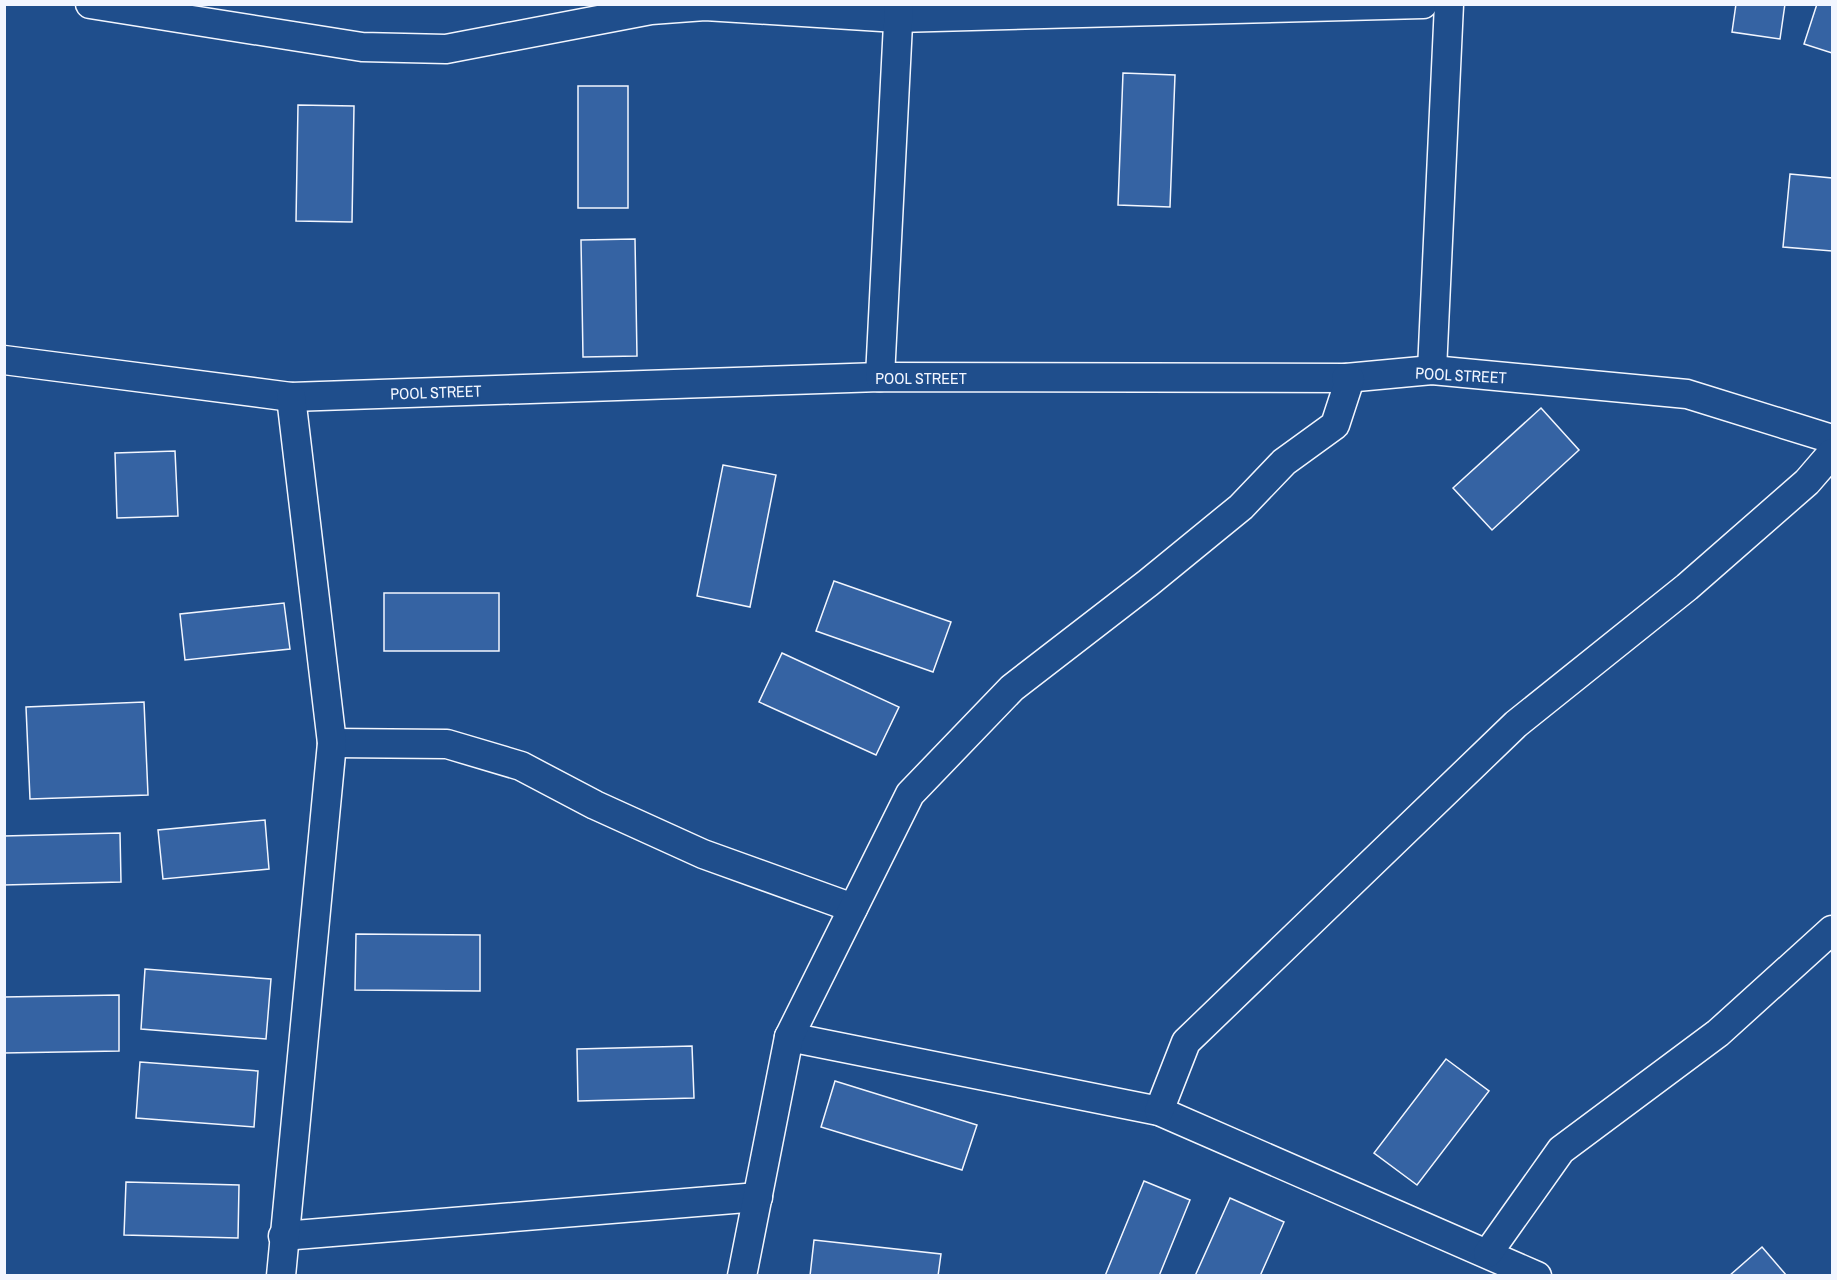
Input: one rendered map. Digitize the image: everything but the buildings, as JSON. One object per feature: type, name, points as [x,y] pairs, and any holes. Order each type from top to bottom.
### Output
[{"type":"street","points":[[90,4],[362,47],[446,49],[651,10],[705,6],[898,11],[1423,4]]},
{"type":"street","points":[[1432,370],[1449,4]]},
{"type":"street","points":[[880,377],[898,11]]},
{"type":"street","name":"POOL STREET","points":[[4,360],[291,397],[880,377],[1346,378],[1432,370],[1687,394],[1833,439]]},
{"type":"street","points":[[742,1275],[789,1037],[910,794],[1012,688],[1148,583],[1241,507],[1284,462],[1335,425],[1350,379],[1346,378]]},
{"type":"street","points":[[281,1275],[332,743],[291,397]]},
{"type":"street","points":[[1159,1111],[1186,1042],[1516,724],[1687,587],[1807,482],[1833,453]]},
{"type":"street","points":[[332,743],[447,744],[521,765],[595,805],[703,854],[853,908]]},
{"type":"street","points":[[1488,1253],[1561,1150],[1718,1033],[1833,930]]},
{"type":"street","points":[[789,1037],[1159,1111],[1537,1275]]},
{"type":"street","points":[[283,1236],[758,1197]]}]
